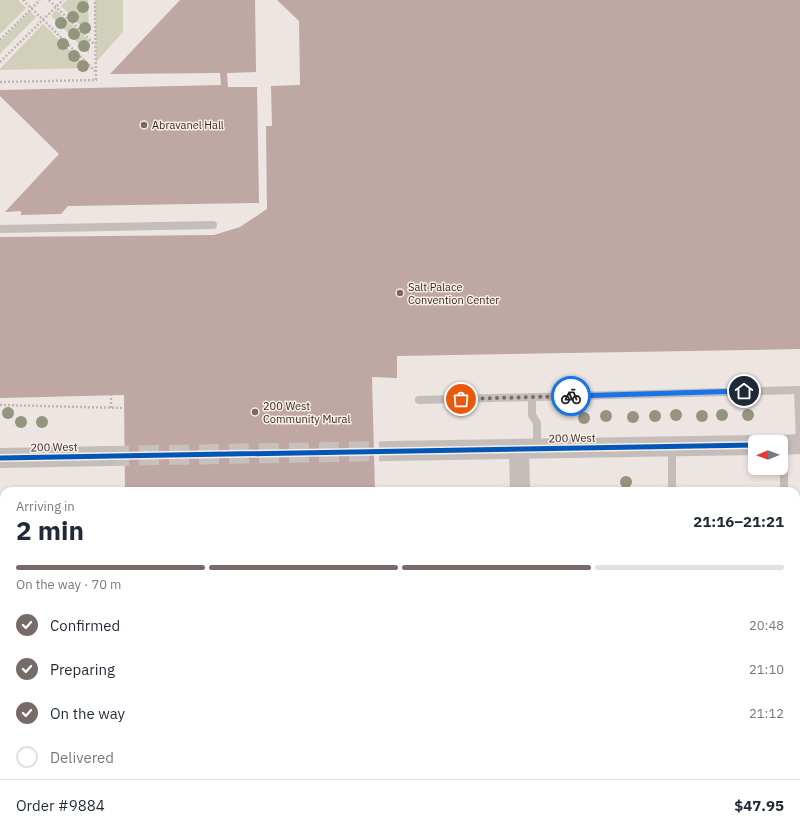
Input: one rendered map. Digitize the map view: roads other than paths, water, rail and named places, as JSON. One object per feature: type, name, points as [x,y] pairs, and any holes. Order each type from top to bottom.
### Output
[{"type":"street","name":"200 West","points":[[389,451],[748,445]]},
{"type":"street","points":[[521,487],[528,449]]},
{"type":"street","name":"200 West","points":[[0,458],[108,456]]},
{"type":"lane","points":[[0,229],[213,225]]},
{"type":"lane","points":[[418,400],[799,390],[788,444]]},
{"type":"lane","points":[[528,449],[537,422],[532,415],[532,397]]},
{"type":"lane","points":[[672,446],[672,487]]},
{"type":"lane","points":[[784,487],[785,475]]},
{"type":"tunnel","points":[[109,456],[389,451]]},
{"type":"place","name":"Abravanel Hall","points":[[144,125]]},
{"type":"place","name":"Salt Palace Convention Center","points":[[400,293]]},
{"type":"place","name":"200 West Community Mural","points":[[255,412]]}]
